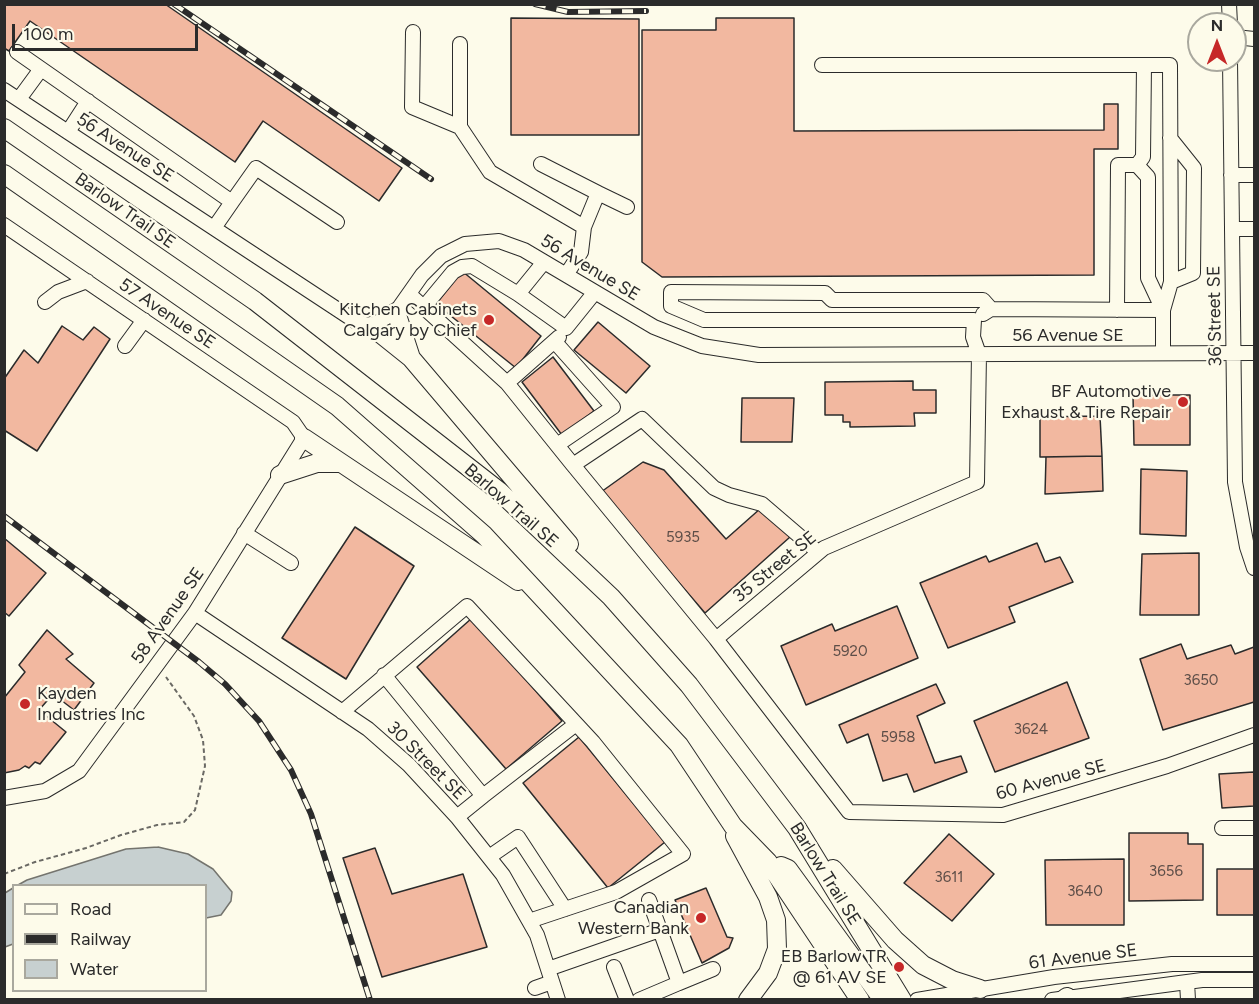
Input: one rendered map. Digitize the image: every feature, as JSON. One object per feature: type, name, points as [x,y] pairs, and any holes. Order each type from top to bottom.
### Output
[{"type":"main road","name":"Barlow Trail SE","points":[[4,128],[255,301],[499,491],[611,597],[689,685],[798,828],[902,999]]},
{"type":"main road","name":"Barlow Trail SE","points":[[4,174],[337,406],[484,535],[679,745],[733,826],[768,862],[860,999]]},
{"type":"main road","points":[[396,312],[411,358]]},
{"type":"main road","points":[[371,326],[411,358],[507,469],[611,597]]},
{"type":"main road","points":[[304,438],[545,599]]},
{"type":"main road","points":[[280,475],[317,463],[341,463]]},
{"type":"main road","points":[[733,826],[736,840],[768,897],[776,920],[777,949],[768,973],[748,999]]},
{"type":"main road","points":[[798,828],[895,940],[923,965],[952,980],[980,989]]},
{"type":"main road","points":[[768,862],[788,869],[884,999]]},
{"type":"street","points":[[413,32],[412,106],[460,127],[490,172],[584,227]]},
{"type":"street","points":[[460,44],[460,127]]},
{"type":"street","points":[[17,52],[232,202]]},
{"type":"street","points":[[822,65],[1170,65],[1171,282],[1163,310],[1163,353]]},
{"type":"street","points":[[1137,165],[1143,157],[1144,65]]},
{"type":"street","points":[[19,99],[41,69]]},
{"type":"street","name":"36 Street SE","points":[[1230,72],[1235,482],[1247,547],[1254,568]]},
{"type":"street","name":"56 Avenue SE","points":[[4,90],[355,321],[371,326],[396,312],[441,256],[465,244],[499,241],[524,250],[654,327],[702,346],[748,353],[1254,353]]},
{"type":"street","points":[[68,132],[88,101]]},
{"type":"street","points":[[1170,138],[1194,168],[1193,273],[1171,282]]},
{"type":"street","points":[[541,164],[627,207]]},
{"type":"street","points":[[1117,309],[1118,165],[1137,165],[1148,177],[1148,278],[1163,310]]},
{"type":"street","points":[[214,228],[256,168],[337,222]]},
{"type":"street","points":[[1232,176],[1254,175]]},
{"type":"street","points":[[566,275],[581,252],[584,227],[598,193]]},
{"type":"street","name":"57 Avenue SE","points":[[4,225],[293,422],[304,438]]},
{"type":"street","points":[[1232,230],[1254,229]]},
{"type":"street","points":[[518,294],[544,262]]},
{"type":"street","points":[[424,308],[453,272],[462,267],[472,266],[518,294],[566,328]]},
{"type":"street","points":[[45,302],[58,292],[87,281]]},
{"type":"street","points":[[507,382],[555,342],[595,292]]},
{"type":"street","points":[[991,309],[983,300],[832,300],[825,293],[671,292],[671,306],[704,320],[974,320],[991,309],[1163,310]]},
{"type":"street","points":[[409,294],[507,382],[716,639]]},
{"type":"street","points":[[125,346],[144,320]]},
{"type":"street","points":[[974,320],[974,337],[979,354]]},
{"type":"street","points":[[555,342],[613,407],[557,445]]},
{"type":"street","name":"35 Street SE","points":[[716,639],[818,552],[977,482],[979,354]]},
{"type":"street","points":[[573,465],[642,419],[714,488],[729,495],[762,504],[818,552]]},
{"type":"street","name":"58 Avenue SE","points":[[4,798],[45,791],[79,771],[195,613],[304,438]]},
{"type":"street","points":[[244,533],[291,563]]},
{"type":"street","points":[[342,712],[467,606],[576,724],[683,854],[616,892],[529,921]]},
{"type":"street","name":"30 Street SE","points":[[195,613],[368,729],[409,765],[457,817],[503,875],[537,935],[558,999]]},
{"type":"street","name":"60 Avenue SE","points":[[716,639],[849,812],[1003,815],[1167,766],[1254,735]]},
{"type":"street","points":[[384,675],[483,796]]},
{"type":"street","points":[[457,817],[576,724]]},
{"type":"street","points":[[1222,828],[1254,828]]},
{"type":"street","points":[[489,857],[518,837],[565,909]]},
{"type":"street","points":[[649,900],[679,983]]},
{"type":"street","points":[[535,988],[550,975],[660,930]]},
{"type":"street","name":"61 Avenue SE","points":[[916,999],[1054,977],[1172,964],[1254,964]]},
{"type":"street","points":[[615,967],[627,999]]},
{"type":"street","points":[[639,999],[656,996],[679,983],[713,969]]},
{"type":"street","name":"61 Avenue SE","points":[[1061,999],[1187,982],[1254,980]]},
{"type":"street","points":[[1187,982],[1188,999]]},
{"type":"path","points":[[4,874],[121,835],[157,825],[184,822],[195,810],[205,766],[203,740],[194,716],[165,676]]},
{"type":"water","points":[[158,847],[188,854],[213,869],[232,892],[231,901],[221,915],[207,918],[207,884],[20,884],[126,849]]},
{"type":"water","points":[[12,889],[12,944],[5,947],[5,893]]},
{"type":"building","points":[[4,4],[165,4],[402,168],[379,201],[263,121],[235,162],[30,21],[9,51],[4,48]]},
{"type":"building","points":[[511,18],[639,19],[639,135],[511,135]]},
{"type":"building","points":[[716,18],[794,18],[794,131],[1104,130],[1104,104],[1118,104],[1118,149],[1094,149],[1094,275],[662,277],[642,262],[642,30],[716,30]]},
{"type":"building","name":"Kitchen Cabinets Calgary by Chief","points":[[462,271],[541,336],[516,368],[436,304]]},
{"type":"building","points":[[598,322],[650,366],[626,393],[574,350]]},
{"type":"building","points":[[62,326],[83,340],[94,327],[110,339],[37,451],[4,430],[4,379],[24,350],[38,363]]},
{"type":"building","points":[[553,357],[594,411],[562,435],[522,382]]},
{"type":"building","points":[[913,381],[913,390],[936,390],[936,413],[914,413],[915,426],[850,427],[850,422],[843,422],[843,415],[825,415],[825,382]]},
{"type":"building","points":[[1133,395],[1190,395],[1190,445],[1134,445]]},
{"type":"building","points":[[742,398],[794,398],[792,442],[741,442]]},
{"type":"building","points":[[1100,416],[1102,456],[1040,457],[1040,417]]},
{"type":"building","points":[[1102,456],[1103,491],[1045,494],[1046,457]]},
{"type":"building","points":[[643,462],[664,470],[726,539],[761,508],[790,537],[705,613],[601,492]]},
{"type":"building","points":[[1141,469],[1187,471],[1186,536],[1140,534]]},
{"type":"building","points":[[355,527],[414,566],[346,679],[282,638]]},
{"type":"building","points":[[4,538],[46,573],[9,616],[4,612]]},
{"type":"building","points":[[1037,543],[1045,562],[1060,557],[1073,582],[1009,607],[1015,622],[948,648],[920,583],[986,556],[989,562]]},
{"type":"building","points":[[1199,553],[1199,615],[1140,615],[1142,554]]},
{"type":"building","points":[[897,606],[918,658],[806,705],[781,646],[832,624],[835,631]]},
{"type":"building","points":[[472,618],[562,721],[506,769],[417,667]]},
{"type":"building","name":"Kayden Industries Inc","points":[[47,630],[73,654],[66,659],[94,683],[74,710],[53,694],[39,710],[66,732],[40,764],[35,762],[29,768],[25,766],[19,770],[4,773],[4,698],[25,672],[19,665]]},
{"type":"building","points":[[1181,644],[1187,659],[1231,645],[1235,654],[1254,647],[1254,702],[1163,730],[1140,659]]},
{"type":"building","points":[[1067,682],[1089,738],[995,772],[974,721]]},
{"type":"building","points":[[936,684],[945,703],[917,716],[935,763],[961,756],[967,772],[914,792],[907,774],[883,781],[868,734],[847,743],[839,725]]},
{"type":"building","points":[[579,737],[665,842],[608,888],[523,783]]},
{"type":"building","points":[[1254,772],[1254,806],[1222,808],[1219,774]]},
{"type":"building","points":[[1129,833],[1188,833],[1188,844],[1203,844],[1203,900],[1129,901]]},
{"type":"building","points":[[949,834],[994,874],[952,921],[904,883]]},
{"type":"building","points":[[375,848],[392,894],[463,874],[487,947],[382,977],[343,858]]},
{"type":"building","points":[[1124,859],[1124,925],[1046,925],[1045,860]]},
{"type":"building","points":[[1217,869],[1254,869],[1254,915],[1217,915]]},
{"type":"building","name":"Canadian Western Bank","points":[[706,888],[727,937],[733,938],[729,948],[702,963],[675,900]]},
{"type":"railway","points":[[174,4],[431,179]]},
{"type":"railway","points":[[535,4],[568,12],[646,11]]},
{"type":"railway","points":[[4,516],[199,662],[225,684],[259,721],[291,770],[311,814],[370,1000]]},
{"type":"place","name":"Kitchen Cabinets Calgary by Chief","points":[[489,320]]},
{"type":"place","name":"BF Automotive Exhaust & Tire Repair","points":[[1183,402]]},
{"type":"place","name":"Kayden Industries Inc","points":[[25,704]]},
{"type":"place","name":"Canadian Western Bank","points":[[701,918]]},
{"type":"place","name":"EB Barlow TR @ 61 AV SE","points":[[899,967]]}]
